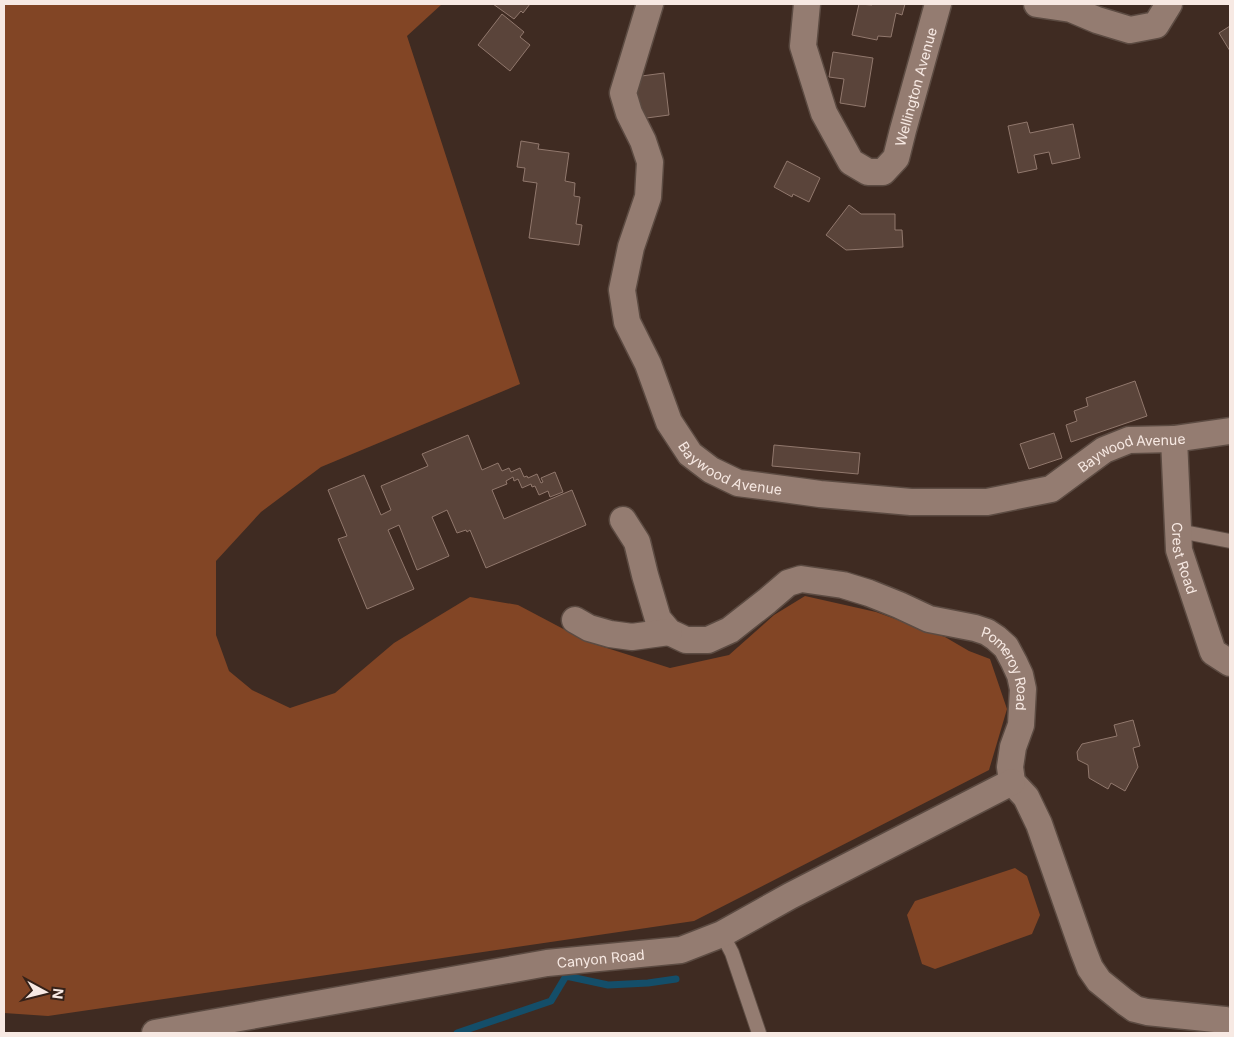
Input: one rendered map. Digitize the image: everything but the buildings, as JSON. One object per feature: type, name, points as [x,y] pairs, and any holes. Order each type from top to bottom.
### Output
[{"type":"street","name":"Baywood Avenue","points":[[650,4],[623,93],[629,113],[643,141],[650,162],[648,197],[632,247],[622,290],[627,322],[648,364],[669,422],[690,454],[712,470],[738,483],[820,494],[902,501],[987,502],[1051,489],[1104,450],[1129,440],[1174,440],[1230,431]]},
{"type":"street","name":"Wellington Avenue","points":[[807,4],[803,46],[824,113],[851,162],[868,172],[883,172],[896,158],[902,130],[938,4]]},
{"type":"street","points":[[1037,4],[1071,9],[1097,20],[1130,30],[1156,24],[1169,4]]},
{"type":"street","name":"Crest Road","points":[[1174,440],[1179,550],[1213,652],[1230,663]]},
{"type":"street","points":[[623,520],[637,542],[644,575],[658,618],[669,632]]},
{"type":"street","name":"Pomeroy Road","points":[[669,632],[686,640],[708,640],[730,630],[788,583],[801,579],[843,585],[869,593],[929,618],[986,632],[1006,647],[1020,675],[1023,689],[1021,725],[1013,747],[1010,767],[1012,782]]},
{"type":"street","points":[[575,620],[589,628],[610,634],[632,637],[669,632]]},
{"type":"street","points":[[1012,782],[1026,797],[1039,824],[1083,950],[1090,968],[1099,981],[1136,1009],[1230,1022]]},
{"type":"street","name":"Canyon Road","points":[[156,1033],[547,963],[680,950],[722,934],[790,896],[1012,782]]},
{"type":"lane","points":[[1179,531],[1230,541]]},
{"type":"lane","points":[[722,934],[732,953],[759,1033]]},
{"type":"shaded area","points":[[4,4],[442,4],[407,36],[520,384],[321,467],[261,512],[216,561],[216,635],[229,671],[252,690],[290,708],[335,693],[394,643],[470,597],[518,605],[588,642],[670,668],[729,655],[774,615],[805,596],[876,612],[945,637],[969,651],[990,659],[1007,709],[989,770],[694,921],[48,1016],[4,1013]]},
{"type":"shaded area","points":[[1015,868],[1027,876],[1040,915],[1032,934],[935,969],[922,964],[907,915],[915,901]]},
{"type":"waterway","points":[[457,1033],[551,1001],[566,976],[608,985],[648,983],[676,979]]}]
